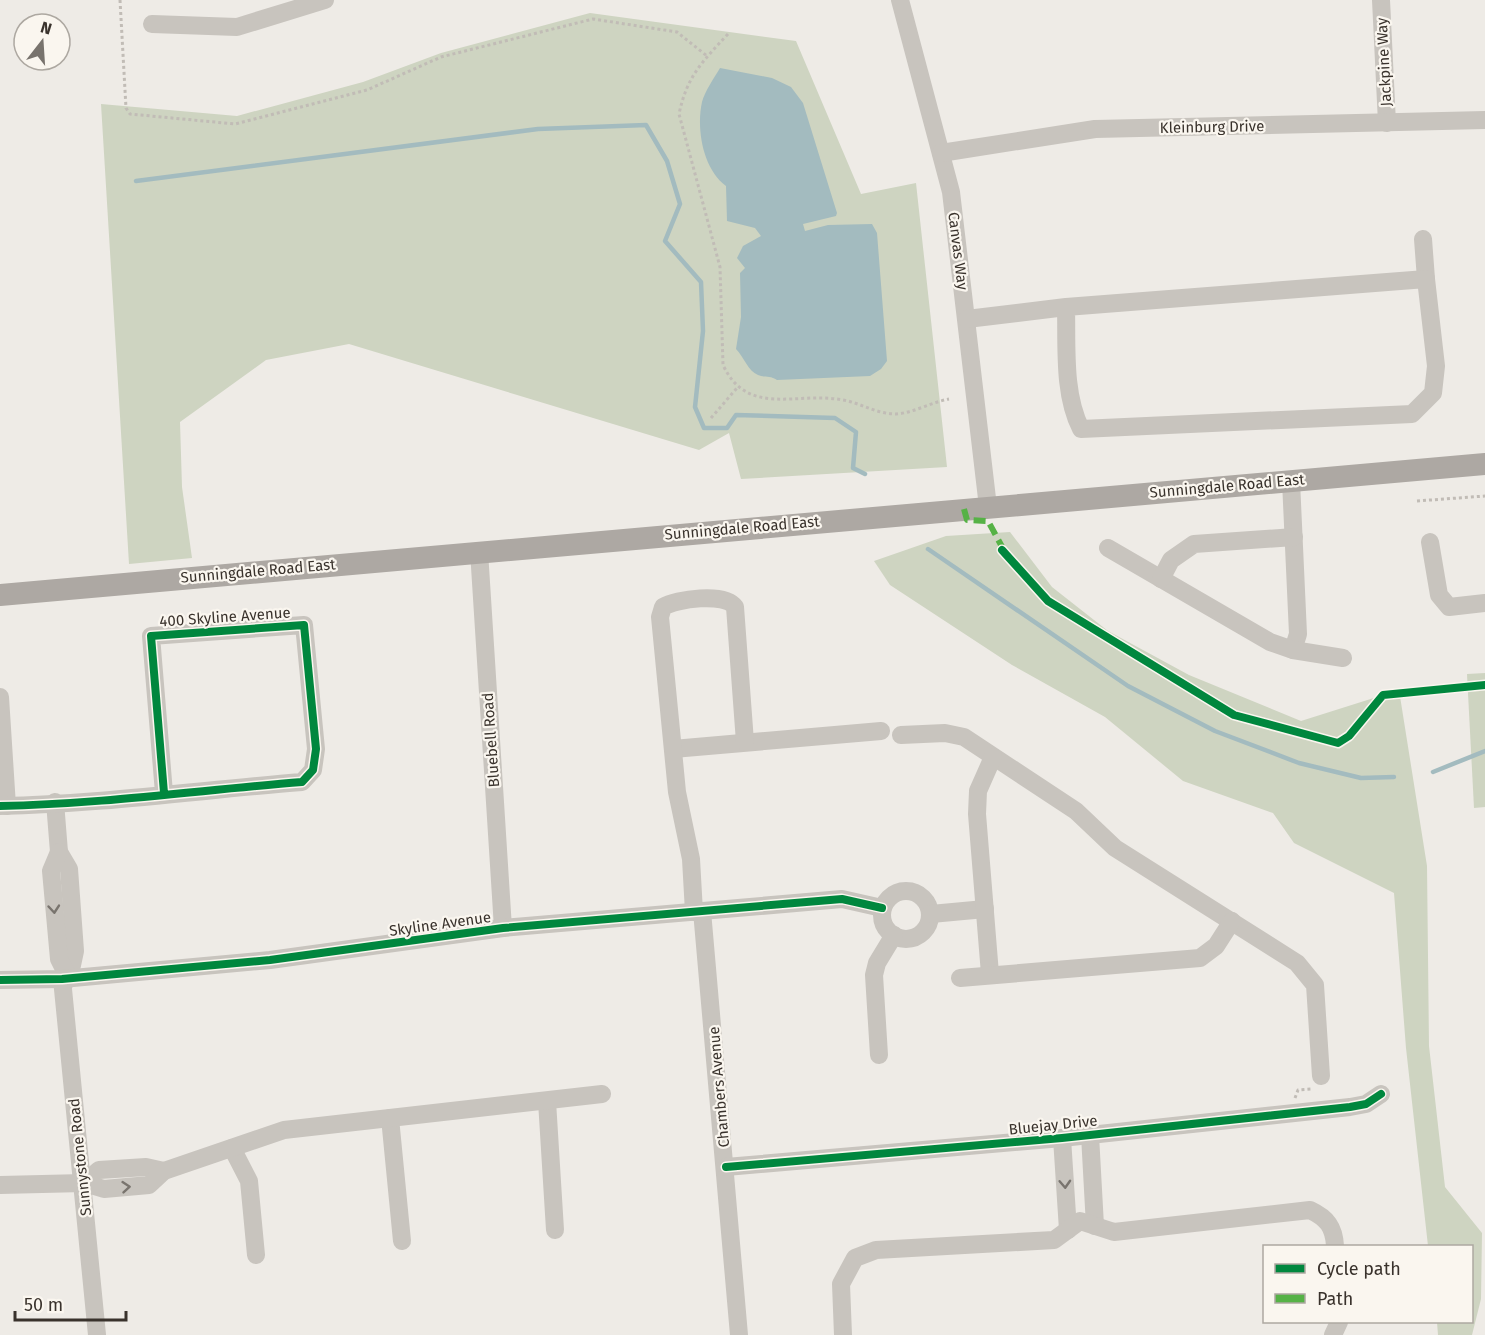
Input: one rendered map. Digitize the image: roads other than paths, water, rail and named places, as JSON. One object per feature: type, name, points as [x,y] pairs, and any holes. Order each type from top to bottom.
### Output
[{"type":"main road","name":"Sunningdale Road East","points":[[0,595],[1485,464]]},
{"type":"street","points":[[152,24],[237,27],[325,0]]},
{"type":"street","name":"Canvas Way","points":[[900,0],[951,192],[988,507]]},
{"type":"street","name":"Jackpine Way","points":[[1381,0],[1387,123]]},
{"type":"street","name":"Kleinburg Drive","points":[[941,153],[1095,129],[1485,120]]},
{"type":"street","points":[[1066,307],[1068,370],[1074,415],[1081,429],[1412,414],[1433,393],[1436,366],[1423,239]]},
{"type":"street","points":[[967,319],[1066,307],[1426,279]]},
{"type":"street","points":[[1291,481],[1298,634],[1293,650]]},
{"type":"street","points":[[1161,579],[1171,560],[1194,544],[1294,537]]},
{"type":"street","points":[[1430,542],[1439,595],[1449,608],[1485,603]]},
{"type":"street","points":[[1108,548],[1270,642],[1293,650],[1343,658]]},
{"type":"street","name":"Bluebell Road","points":[[479,551],[503,928]]},
{"type":"street","name":"Chambers Avenue","points":[[740,1335],[726,1167],[698,912],[691,858],[677,792],[660,617],[663,607],[672,601],[723,598],[732,602],[735,607],[745,742]]},
{"type":"street","name":"400 Skyline Avenue","points":[[0,698],[4,806],[164,794],[302,782],[313,770],[316,749],[304,625],[151,636],[164,794]]},
{"type":"street","points":[[673,748],[881,731]]},
{"type":"street","points":[[901,735],[945,733],[964,737],[1076,810],[1115,848],[1297,963],[1315,986],[1321,1076]]},
{"type":"street","points":[[990,974],[977,814],[978,791],[993,757]]},
{"type":"street","points":[[55,802],[59,852],[69,869],[75,951],[66,979]]},
{"type":"street","points":[[909,890],[920,894],[928,903],[931,914],[924,931],[908,939],[894,935],[883,922],[882,908],[888,898],[897,892],[909,890]]},
{"type":"street","name":"Skyline Avenue","points":[[0,980],[66,979],[270,960],[503,928],[842,899],[882,908]]},
{"type":"street","points":[[931,914],[985,909]]},
{"type":"street","points":[[960,978],[1200,958],[1216,946],[1232,921]]},
{"type":"street","points":[[879,1055],[874,975],[877,963],[894,935]]},
{"type":"street","name":"Sunnystone Road","points":[[66,979],[97,1335]]},
{"type":"street","points":[[0,1185],[84,1183],[99,1170],[146,1167],[164,1171],[284,1130],[602,1094]]},
{"type":"street","name":"Bluejay Drive","points":[[726,1167],[1062,1138],[1350,1107],[1365,1104],[1381,1094]]},
{"type":"street","points":[[547,1101],[555,1230]]},
{"type":"street","points":[[390,1118],[402,1241]]},
{"type":"street","points":[[1090,1135],[1095,1226]]},
{"type":"street","points":[[1062,1138],[1068,1230]]},
{"type":"street","points":[[232,1148],[249,1181],[256,1255]]},
{"type":"street","points":[[843,1335],[841,1284],[855,1258],[876,1250],[1054,1240],[1080,1221],[1114,1232],[1310,1210],[1324,1217],[1335,1232],[1335,1245]]},
{"type":"water","points":[[720,68],[772,78],[791,87],[803,103],[837,213],[836,216],[803,224],[805,231],[828,225],[872,224],[877,233],[887,361],[881,369],[870,376],[777,380],[755,373],[736,349],[741,317],[740,273],[745,268],[737,258],[743,246],[761,236],[755,228],[727,221],[726,186],[712,170],[703,148],[700,124],[702,102]]},
{"type":"waterway","points":[[136,181],[538,129],[646,125],[667,161],[680,204],[665,241],[701,282],[703,331],[695,407],[704,428],[727,428],[736,415],[835,418],[856,432],[853,468],[865,474]]},
{"type":"waterway","points":[[928,549],[1128,686],[1215,731],[1299,763],[1361,778],[1394,777]]},
{"type":"waterway","points":[[1433,772],[1485,751]]}]
